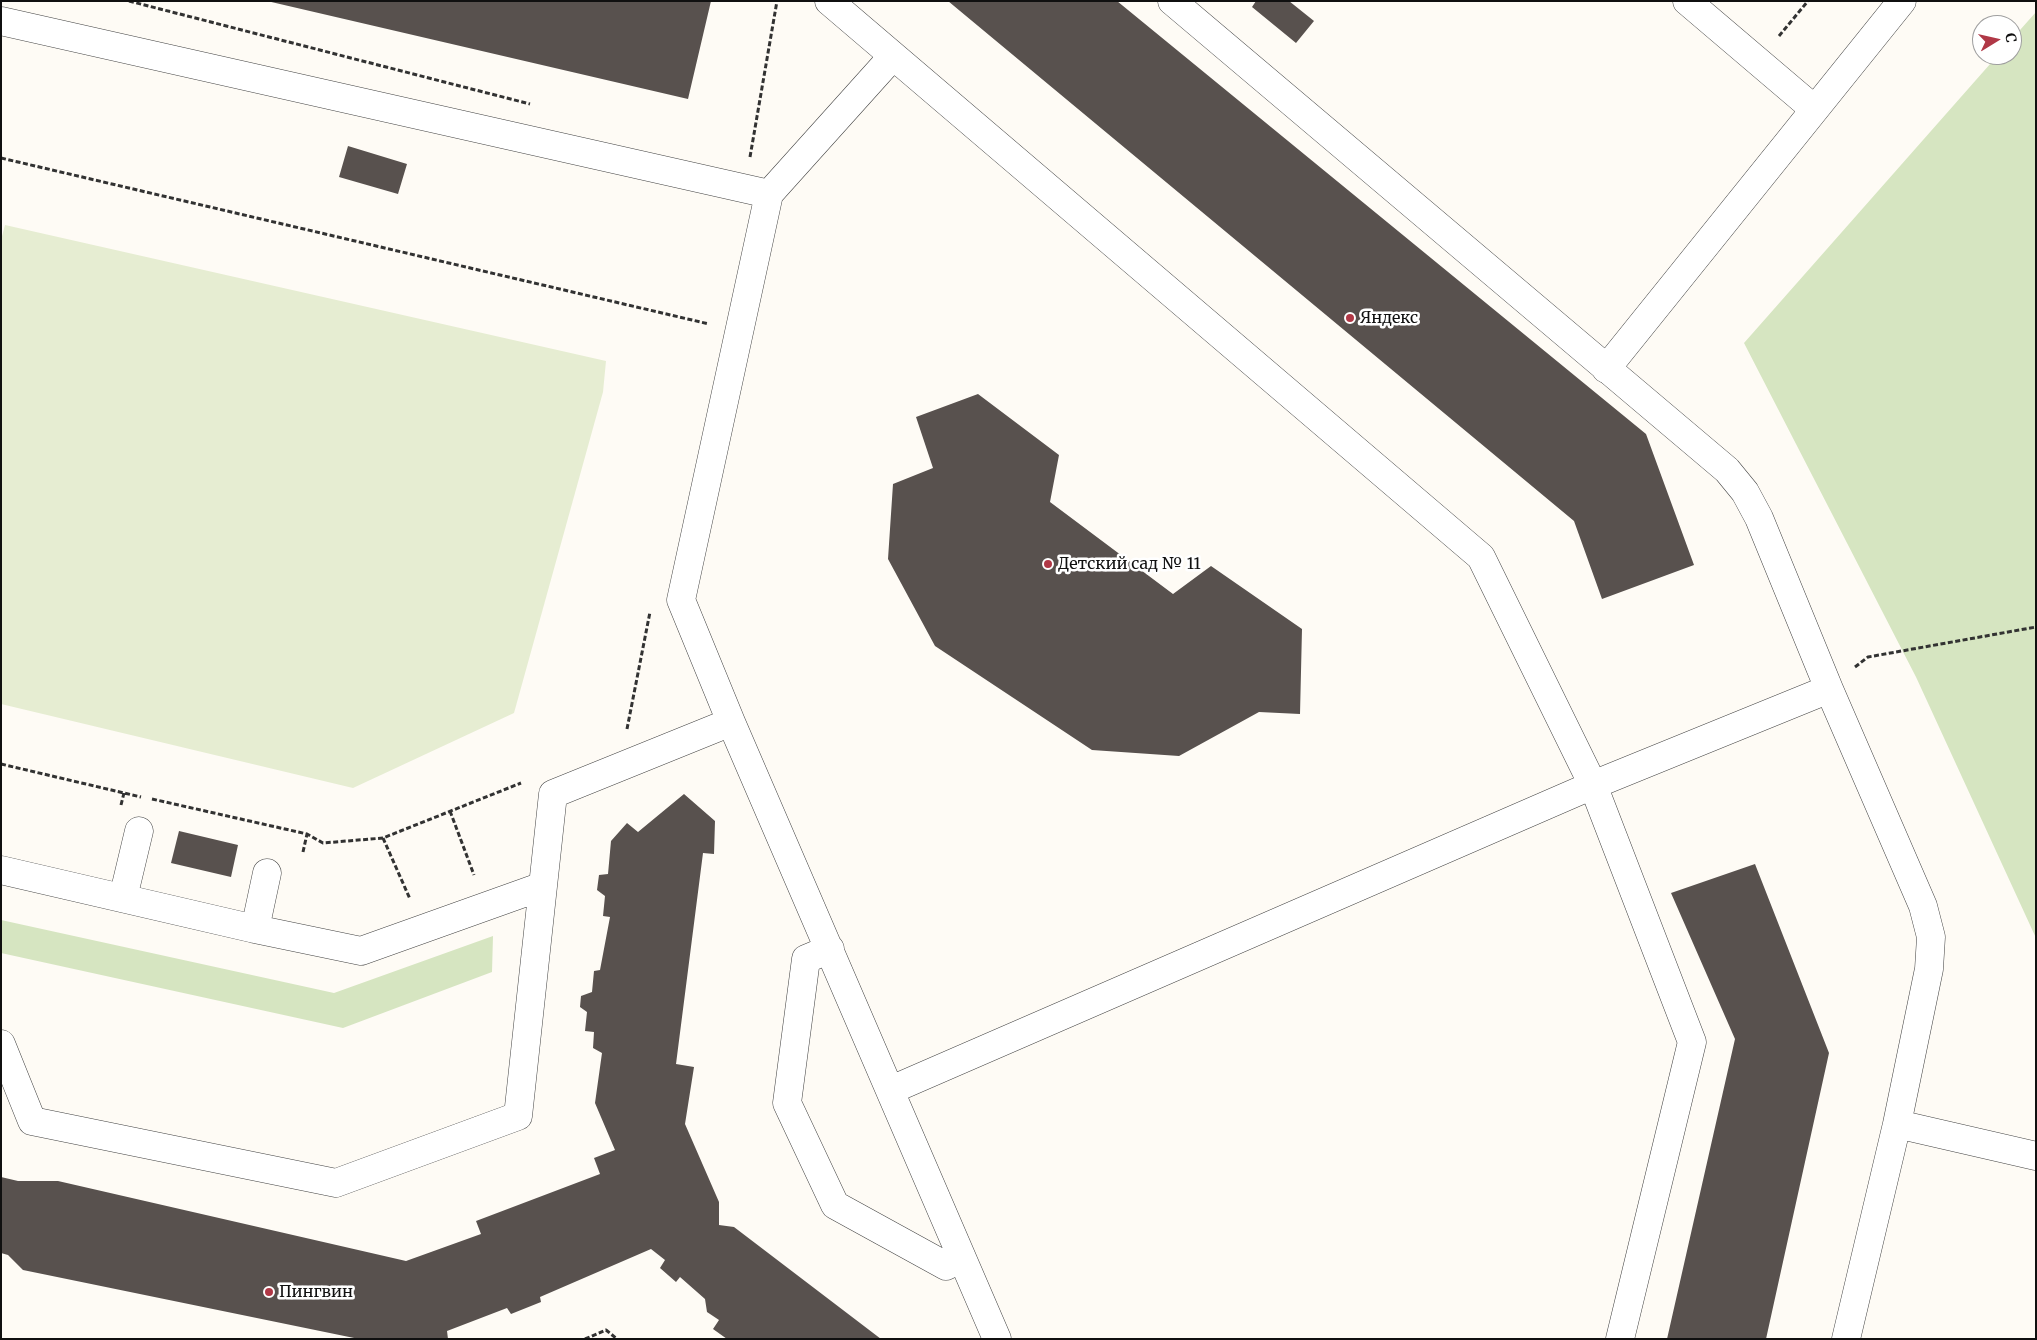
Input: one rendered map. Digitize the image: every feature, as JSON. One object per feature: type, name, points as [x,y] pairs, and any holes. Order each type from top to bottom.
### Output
[{"type":"lane","points":[[829,1],[1482,558],[1593,785],[1692,1042],[1620,1339]]},
{"type":"lane","points":[[1172,1],[1727,470],[1745,492],[1759,518],[1829,689],[1923,906],[1931,938],[1929,968],[1897,1124],[1846,1339]]},
{"type":"lane","points":[[1687,1],[1814,109]]},
{"type":"lane","points":[[1606,369],[1902,1]]},
{"type":"lane","points":[[1,21],[769,194]]},
{"type":"lane","points":[[893,56],[769,194],[681,600],[731,722],[997,1339]]},
{"type":"lane","points":[[891,1090],[1593,785],[1829,689]]},
{"type":"lane","points":[[1,1044],[32,1121],[336,1182],[518,1116],[553,794],[731,722]]},
{"type":"lane","points":[[123,898],[139,831]]},
{"type":"lane","points":[[1,870],[255,929],[361,951],[542,886]]},
{"type":"lane","points":[[255,929],[267,873]]},
{"type":"lane","points":[[830,949],[806,959],[787,1104],[835,1205],[946,1266],[962,1258]]},
{"type":"lane","points":[[1897,1124],[2036,1156]]},
{"type":"path","points":[[129,1],[539,106]]},
{"type":"path","points":[[740,188],[749,160],[777,1]]},
{"type":"path","points":[[1758,61],[1808,1]]},
{"type":"path","points":[[1,158],[739,332]]},
{"type":"path","points":[[706,333],[710,315]]},
{"type":"path","points":[[625,736],[651,609]]},
{"type":"path","points":[[1829,689],[1868,657],[2036,627]]},
{"type":"path","points":[[1,764],[307,834],[323,842],[383,838],[526,782]]},
{"type":"path","points":[[450,811],[477,883]]},
{"type":"path","points":[[303,852],[307,834]]},
{"type":"path","points":[[383,838],[414,907]]},
{"type":"path","points":[[585,1339],[606,1330],[616,1339]]},
{"type":"green space","points":[[2036,12],[2036,938],[1916,677],[1744,343],[1989,65],[2022,65],[2022,28]]},
{"type":"green space","points":[[5,225],[606,361],[603,392],[514,713],[353,788],[1,704],[1,240]]},
{"type":"green space","points":[[1,920],[334,993],[493,936],[492,972],[343,1028],[1,953]]},
{"type":"building","points":[[267,1],[711,1],[688,99]]},
{"type":"building","points":[[948,1],[1117,1],[1646,434],[1694,565],[1602,599],[1574,521]]},
{"type":"building","points":[[1256,1],[1289,1],[1314,21],[1296,43],[1252,7]]},
{"type":"building","points":[[348,146],[407,164],[398,194],[339,177]]},
{"type":"building","points":[[978,394],[1059,455],[1050,502],[1173,594],[1211,566],[1302,629],[1300,714],[1259,712],[1179,756],[1092,750],[935,646],[888,559],[893,484],[933,468],[916,417]]},
{"type":"building","points":[[684,794],[715,821],[714,854],[703,853],[676,1064],[694,1067],[685,1124],[719,1202],[719,1225],[734,1227],[881,1339],[727,1339],[713,1329],[719,1320],[707,1312],[705,1299],[680,1277],[676,1282],[660,1268],[665,1260],[651,1249],[540,1297],[541,1302],[511,1314],[507,1308],[447,1331],[448,1339],[359,1339],[23,1270],[8,1255],[1,1253],[1,1177],[18,1181],[58,1181],[406,1261],[481,1234],[476,1221],[600,1174],[594,1158],[615,1150],[595,1103],[602,1053],[593,1048],[594,1032],[585,1031],[587,1012],[580,1007],[581,996],[592,992],[594,971],[600,970],[610,917],[603,916],[605,896],[597,890],[599,875],[608,874],[611,841],[627,823],[638,832]]},
{"type":"building","points":[[179,831],[238,845],[231,877],[171,863]]},
{"type":"building","points":[[1755,864],[1829,1053],[1766,1339],[1667,1339],[1735,1039],[1671,893]]},
{"type":"place","name":"Яндекс","points":[[1350,318]]},
{"type":"place","name":"Детский сад № 11","points":[[1048,564]]},
{"type":"place","name":"Пингвин","points":[[269,1292]]}]
